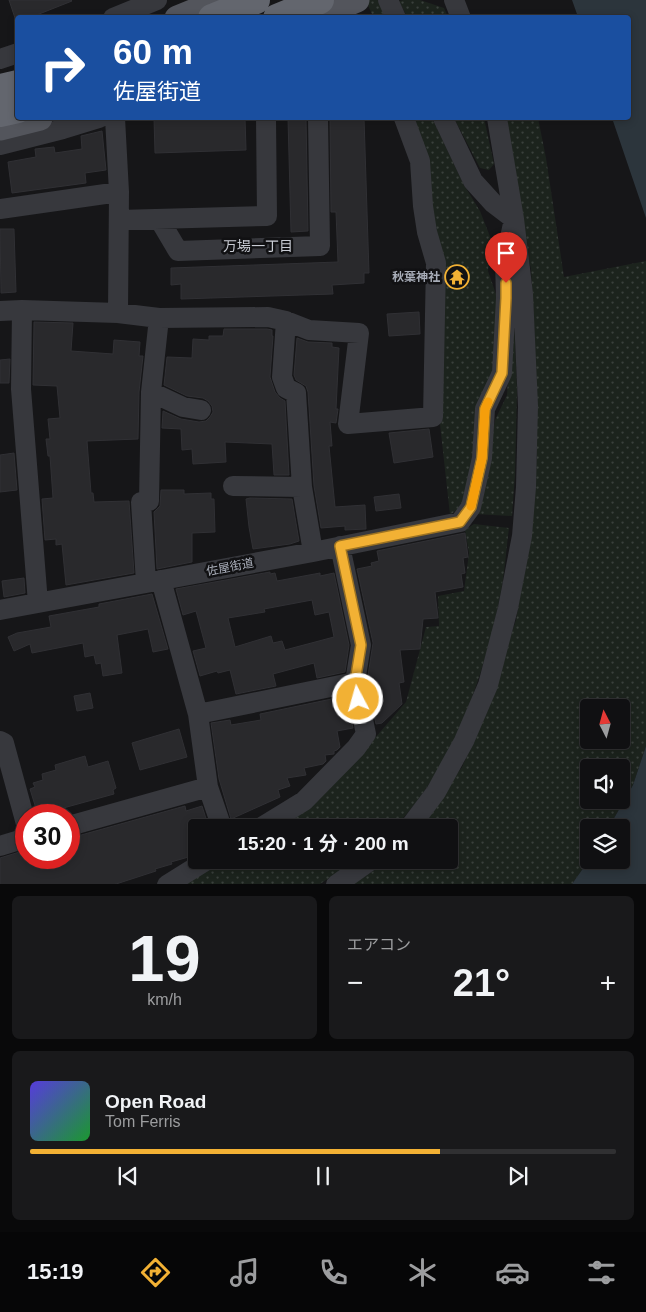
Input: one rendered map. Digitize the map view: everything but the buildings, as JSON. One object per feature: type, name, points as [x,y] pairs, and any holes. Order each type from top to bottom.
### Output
[{"type":"highway","points":[[219,15],[256,0]]},
{"type":"highway","points":[[284,15],[320,0]]},
{"type":"highway","points":[[0,88],[15,85]]},
{"type":"highway","points":[[0,113],[15,110]]},
{"type":"main road","points":[[184,15],[222,0]]},
{"type":"main road","points":[[321,15],[358,0]]},
{"type":"main road","points":[[0,77],[15,73]]},
{"type":"main road","points":[[0,128],[32,120]]},
{"type":"street","points":[[120,15],[157,0]]},
{"type":"street","points":[[388,0],[395,15]]},
{"type":"street","points":[[454,0],[460,15]]},
{"type":"street","points":[[0,59],[15,54]]},
{"type":"street","points":[[0,145],[92,120]]},
{"type":"street","points":[[115,120],[119,192],[118,313]]},
{"type":"street","points":[[118,220],[267,216],[266,120]]},
{"type":"street","points":[[159,219],[178,251],[320,246],[318,120]]},
{"type":"street","points":[[0,311],[118,313],[159,318],[268,317],[286,321],[309,330],[359,333],[348,424],[434,417],[436,263],[427,232],[420,161],[405,120]]},
{"type":"street","points":[[444,120],[473,181],[493,203],[514,219]]},
{"type":"street","points":[[416,819],[436,792],[464,741],[488,685],[508,608],[522,536],[526,487],[528,406],[523,294],[514,219],[497,120]]},
{"type":"street","points":[[0,209],[119,192]]},
{"type":"street","name":"佐屋街道","points":[[0,610],[313,552],[460,522],[471,507],[482,458],[485,409],[502,373],[506,298],[505,261],[514,219]]},
{"type":"street","points":[[22,310],[21,389],[38,603]]},
{"type":"street","points":[[159,318],[150,392],[149,501],[141,502],[154,582],[198,714],[208,787],[219,819]]},
{"type":"street","points":[[286,321],[282,377],[286,388],[296,393],[302,487],[313,552]]},
{"type":"street","points":[[150,392],[184,407],[201,410]]},
{"type":"street","points":[[233,486],[302,487]]},
{"type":"street","points":[[275,819],[304,801],[356,748],[366,734],[355,682],[361,645],[340,546]]},
{"type":"street","points":[[198,714],[355,682]]},
{"type":"street","points":[[0,741],[4,743],[21,804]]},
{"type":"street","points":[[80,823],[208,787]]},
{"type":"street","points":[[0,846],[15,841]]},
{"type":"street","points":[[167,884],[192,869]]},
{"type":"street","points":[[336,884],[358,869]]},
{"type":"shaded area","points":[[366,0],[379,0],[385,15],[372,15]]},
{"type":"shaded area","points":[[420,0],[444,8],[447,15],[406,15],[399,1]]},
{"type":"shaded area","points":[[572,0],[646,0],[646,218],[613,120],[631,120],[631,15],[577,15]]},
{"type":"shaded area","points":[[411,120],[433,120],[464,185],[480,211],[491,239],[488,271],[498,300],[493,376],[462,506],[450,515],[440,424],[442,262]]},
{"type":"shaded area","points":[[455,120],[484,120],[494,164],[489,170],[480,168]]},
{"type":"shaded area","points":[[507,120],[538,120],[564,277],[646,261],[646,746],[630,790],[630,759],[580,759],[580,809],[619,809],[614,819],[580,819],[580,869],[583,869],[572,884],[354,884],[376,869],[458,869],[458,819],[425,819],[462,767],[478,732],[516,620],[532,524],[537,451],[531,269],[525,242]]},
{"type":"shaded area","points":[[513,298],[517,390],[512,516],[475,514],[487,465],[495,420],[507,395]]},
{"type":"shaded area","points":[[474,524],[509,528],[500,596],[485,658],[463,719],[434,777],[402,819],[285,819],[374,739],[406,702],[426,627],[439,626],[438,596],[464,591],[469,553],[465,530]]},
{"type":"shaded area","points":[[646,746],[646,884],[572,884],[583,869],[630,869],[630,819],[614,819],[619,809],[630,809],[630,790]]},
{"type":"shaded area","points":[[207,869],[342,869],[320,884],[185,884]]},
{"type":"slow traffic","points":[[471,506],[482,458],[485,409],[488,402]]},
{"type":"place","name":"秋葉神社","points":[[457,277]]},
{"type":"district","name":"万場一丁目","points":[[258,246]]},
{"type":"route","points":[[358,699],[355,682],[361,645],[340,546],[460,522],[471,507],[482,458],[485,409],[502,373],[506,283]]}]
